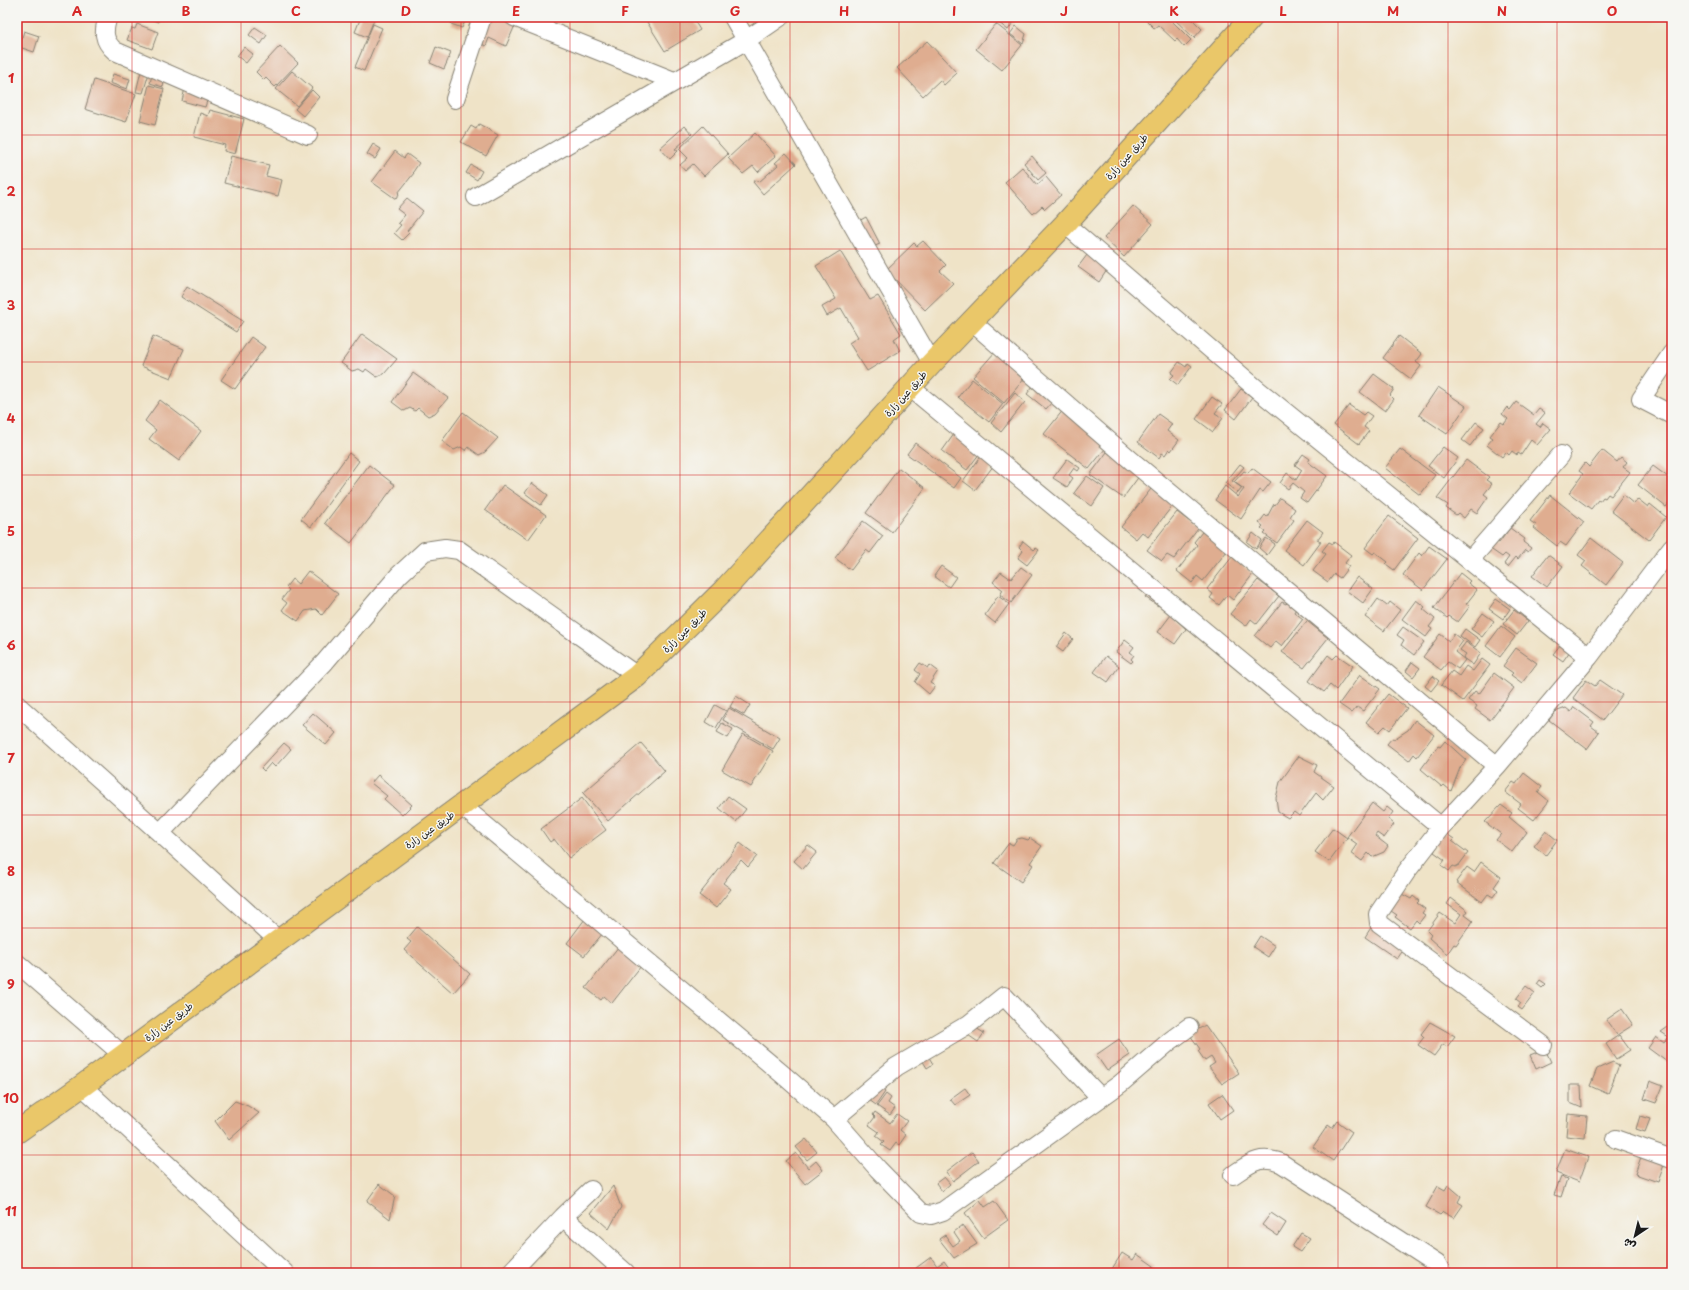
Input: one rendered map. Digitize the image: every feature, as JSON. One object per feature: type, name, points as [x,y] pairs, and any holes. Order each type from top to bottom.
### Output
[{"type":"main road","name":"طريق عين زارة","points":[[17,1132],[82,1086],[637,676],[724,590],[911,388],[932,363],[1065,224],[1252,17]]},
{"type":"street","points":[[108,17],[104,26],[104,38],[108,46],[115,51],[308,135]]},
{"type":"street","points":[[454,100],[482,17]]},
{"type":"street","points":[[514,17],[674,81]]},
{"type":"street","points":[[733,17],[745,41],[932,363]]},
{"type":"street","points":[[476,197],[745,41],[780,17]]},
{"type":"street","points":[[1065,224],[1258,390],[1589,657]]},
{"type":"street","points":[[972,322],[1132,461],[1497,766]]},
{"type":"street","points":[[1672,353],[1641,399],[1672,415]]},
{"type":"street","points":[[911,388],[1441,827]]},
{"type":"street","points":[[1470,560],[1561,455]]},
{"type":"street","points":[[1543,1044],[1379,923],[1377,918],[1379,910],[1441,827],[1497,766],[1589,657],[1672,547]]},
{"type":"street","points":[[160,833],[324,663],[399,575],[425,551],[445,548],[459,550],[637,676]]},
{"type":"street","points":[[17,705],[278,940]]},
{"type":"street","points":[[462,806],[770,1063],[834,1119],[910,1204],[921,1213],[931,1215],[943,1211],[1120,1084],[1170,1041],[1190,1027]]},
{"type":"street","points":[[17,963],[123,1055]]},
{"type":"street","points":[[834,1119],[896,1067],[969,1024],[1004,996],[1101,1098]]},
{"type":"street","points":[[82,1086],[285,1273]]},
{"type":"street","points":[[1616,1139],[1672,1159]]},
{"type":"street","points":[[1233,1175],[1263,1158],[1282,1163],[1437,1264],[1442,1273]]},
{"type":"street","points":[[510,1273],[591,1190]]},
{"type":"street","points":[[563,1217],[626,1273]]},
{"type":"building","points":[[145,17],[159,17],[158,22]]},
{"type":"building","points":[[361,17],[375,17],[367,37],[355,32]]},
{"type":"building","points":[[454,17],[467,17],[462,28],[451,24]]},
{"type":"building","points":[[487,17],[503,17],[516,23],[506,46],[489,38],[486,46],[477,42]]},
{"type":"building","points":[[656,17],[692,17],[700,30],[665,51],[647,22]]},
{"type":"building","points":[[1003,17],[1011,17],[1015,20],[1008,30],[998,22]]},
{"type":"building","points":[[1143,17],[1168,17],[1191,40],[1184,47],[1177,39],[1175,41],[1158,25],[1154,28]]},
{"type":"building","points":[[1172,17],[1190,17],[1202,29],[1194,38]]},
{"type":"building","points":[[137,24],[158,32],[152,49],[127,40],[132,28],[135,29]]},
{"type":"building","points":[[373,24],[382,28],[364,71],[355,67]]},
{"type":"building","points":[[996,24],[1022,45],[1002,70],[976,49]]},
{"type":"building","points":[[1016,26],[1026,34],[1023,44],[1010,34]]},
{"type":"building","points":[[255,27],[267,35],[261,44],[249,35]]},
{"type":"building","points":[[24,31],[39,36],[34,52],[19,47]]},
{"type":"building","points":[[927,41],[957,73],[944,85],[940,80],[923,96],[897,68]]},
{"type":"building","points":[[280,46],[298,63],[275,87],[266,78],[264,80],[256,72]]},
{"type":"building","points":[[244,47],[253,54],[246,63],[237,56]]},
{"type":"building","points":[[436,47],[451,53],[444,69],[430,63]]},
{"type":"building","points":[[141,71],[149,73],[143,93],[136,92]]},
{"type":"building","points":[[292,71],[312,88],[297,106],[276,89]]},
{"type":"building","points":[[113,74],[130,79],[127,89],[110,83]]},
{"type":"building","points":[[152,75],[165,78],[163,87],[150,83]]},
{"type":"building","points":[[94,80],[136,94],[126,122],[85,109]]},
{"type":"building","points":[[149,85],[164,89],[155,125],[140,121]]},
{"type":"building","points":[[185,88],[209,95],[205,107],[182,101]]},
{"type":"building","points":[[312,90],[319,97],[303,116],[295,109]]},
{"type":"building","points":[[210,110],[244,119],[235,154],[224,151],[225,145],[194,137],[200,113],[208,116]]},
{"type":"building","points":[[479,124],[498,135],[486,156],[461,142],[471,126],[476,129]]},
{"type":"building","points":[[685,126],[692,134],[675,149],[678,151],[670,159],[660,148]]},
{"type":"building","points":[[703,126],[728,154],[704,176],[693,164],[685,171],[680,165],[688,158],[679,149]]},
{"type":"building","points":[[755,133],[776,156],[758,172],[753,166],[743,174],[728,158]]},
{"type":"building","points":[[373,144],[381,149],[375,159],[367,154]]},
{"type":"building","points":[[395,151],[404,158],[407,154],[419,163],[413,172],[414,173],[398,193],[399,194],[396,199],[372,182]]},
{"type":"building","points":[[786,153],[796,164],[763,194],[753,182],[756,180],[759,182],[778,165],[775,163]]},
{"type":"building","points":[[231,156],[269,165],[266,176],[282,180],[278,196],[224,183]]},
{"type":"building","points":[[1032,156],[1046,173],[1038,180],[1024,163]]},
{"type":"building","points":[[471,165],[482,171],[477,180],[466,173]]},
{"type":"building","points":[[1022,167],[1037,185],[1046,177],[1061,195],[1045,209],[1042,206],[1033,214],[1005,182]]},
{"type":"building","points":[[407,198],[423,211],[407,231],[409,233],[402,240],[394,233],[401,225],[398,223],[405,215],[397,209]]},
{"type":"building","points":[[1133,206],[1153,224],[1124,257],[1104,238]]},
{"type":"building","points":[[866,217],[880,244],[870,248],[857,222]]},
{"type":"building","points":[[923,241],[946,265],[940,271],[953,283],[925,310],[886,270],[914,243],[917,246]]},
{"type":"building","points":[[840,251],[870,300],[878,296],[901,334],[894,339],[900,351],[867,371],[849,343],[858,337],[841,308],[827,316],[822,307],[836,299],[816,266]]},
{"type":"building","points":[[1087,255],[1107,270],[1099,282],[1078,267]]},
{"type":"building","points":[[187,286],[243,321],[236,332],[181,297]]},
{"type":"building","points":[[362,334],[397,359],[384,374],[377,377],[366,369],[364,372],[359,369],[352,371],[341,363]]},
{"type":"building","points":[[153,336],[184,349],[171,378],[141,366]]},
{"type":"building","points":[[1399,336],[1422,354],[1416,362],[1421,366],[1411,379],[1383,358]]},
{"type":"building","points":[[251,337],[265,347],[235,389],[221,380]]},
{"type":"building","points":[[995,352],[1025,378],[1004,403],[973,377]]},
{"type":"building","points":[[1179,362],[1186,367],[1188,363],[1192,366],[1178,385],[1170,379],[1174,375],[1171,373]]},
{"type":"building","points":[[413,373],[448,398],[435,413],[428,416],[418,408],[415,411],[410,408],[404,411],[392,402]]},
{"type":"building","points":[[1374,374],[1394,389],[1390,395],[1394,399],[1385,411],[1360,392]]},
{"type":"building","points":[[972,379],[1003,404],[989,422],[958,397]]},
{"type":"building","points":[[1033,386],[1052,402],[1046,409],[1027,394]]},
{"type":"building","points":[[1438,387],[1466,406],[1447,434],[1419,415]]},
{"type":"building","points":[[1241,389],[1252,397],[1236,419],[1225,410]]},
{"type":"building","points":[[1015,393],[1025,402],[1001,432],[991,423]]},
{"type":"building","points":[[1212,397],[1222,404],[1215,413],[1223,418],[1213,432],[1196,419]]},
{"type":"building","points":[[160,400],[201,431],[179,461],[149,439],[156,430],[145,421]]},
{"type":"building","points":[[1516,402],[1534,415],[1539,409],[1545,413],[1536,424],[1540,427],[1543,423],[1551,429],[1537,445],[1531,440],[1521,455],[1518,453],[1517,455],[1512,451],[1509,455],[1506,452],[1502,457],[1487,445],[1493,438],[1490,436],[1501,422],[1504,424],[1508,419],[1502,414],[1507,407],[1510,410]]},
{"type":"building","points":[[1349,405],[1363,415],[1366,412],[1372,416],[1364,427],[1369,431],[1359,444],[1334,425]]},
{"type":"building","points":[[1064,409],[1109,444],[1089,469],[1044,434]]},
{"type":"building","points":[[463,412],[498,438],[485,452],[479,455],[468,447],[466,451],[461,447],[454,450],[442,441]]},
{"type":"building","points":[[1158,414],[1172,424],[1167,431],[1179,440],[1171,451],[1169,449],[1165,455],[1162,453],[1159,458],[1138,442]]},
{"type":"building","points":[[1476,422],[1484,428],[1470,446],[1462,440]]},
{"type":"building","points":[[957,430],[983,449],[967,470],[942,451]]},
{"type":"building","points":[[915,443],[961,478],[954,488],[907,454]]},
{"type":"building","points":[[1443,447],[1458,458],[1444,478],[1428,466]]},
{"type":"building","points":[[1400,449],[1435,475],[1420,495],[1385,468]]},
{"type":"building","points":[[1602,450],[1617,462],[1621,457],[1627,462],[1623,467],[1630,472],[1611,496],[1608,494],[1600,501],[1598,500],[1591,509],[1569,493],[1583,474],[1579,471],[1585,463],[1589,467]]},
{"type":"building","points":[[984,452],[997,461],[975,490],[963,481]]},
{"type":"building","points":[[1107,452],[1140,475],[1123,498],[1090,475]]},
{"type":"building","points":[[349,453],[359,461],[311,527],[301,519]]},
{"type":"building","points":[[1303,454],[1310,459],[1308,462],[1327,476],[1307,503],[1300,498],[1304,492],[1293,483],[1288,489],[1280,483],[1287,473],[1296,480],[1302,470],[1295,465]]},
{"type":"building","points":[[1067,459],[1080,468],[1078,471],[1074,468],[1069,475],[1073,478],[1067,487],[1053,478]]},
{"type":"building","points":[[1466,460],[1489,477],[1486,480],[1492,484],[1484,494],[1488,497],[1477,513],[1471,509],[1464,518],[1458,513],[1456,515],[1446,508],[1448,505],[1437,498]]},
{"type":"building","points":[[1240,464],[1244,467],[1232,481],[1242,488],[1238,493],[1225,483]]},
{"type":"building","points":[[369,465],[395,485],[351,543],[325,523]]},
{"type":"building","points":[[1653,466],[1672,480],[1672,504],[1670,502],[1666,507],[1638,485]]},
{"type":"building","points":[[899,468],[925,488],[892,532],[866,513]]},
{"type":"building","points":[[1252,468],[1271,482],[1263,492],[1260,490],[1241,519],[1215,500],[1225,486],[1238,497],[1244,489],[1234,482],[1244,471],[1248,473]]},
{"type":"building","points":[[1087,476],[1104,488],[1092,506],[1074,493]]},
{"type":"building","points":[[532,483],[548,495],[541,505],[525,493]]},
{"type":"building","points":[[503,485],[546,515],[528,540],[485,510]]},
{"type":"building","points":[[1151,489],[1173,505],[1148,537],[1142,532],[1136,539],[1121,527]]},
{"type":"building","points":[[1550,495],[1584,522],[1566,546],[1560,542],[1557,546],[1534,528],[1536,525],[1530,521]]},
{"type":"building","points":[[1623,495],[1634,504],[1638,499],[1648,507],[1650,504],[1666,517],[1649,540],[1611,511]]},
{"type":"building","points":[[1280,498],[1295,509],[1290,517],[1294,520],[1277,543],[1264,534],[1266,532],[1261,528],[1263,526],[1259,523],[1265,515],[1267,517],[1274,504],[1275,505]]},
{"type":"building","points":[[1177,512],[1198,528],[1174,559],[1167,555],[1162,561],[1147,550]]},
{"type":"building","points":[[1389,516],[1418,538],[1394,570],[1386,564],[1388,562],[1375,552],[1373,554],[1365,548]]},
{"type":"building","points":[[1307,520],[1323,532],[1317,540],[1321,542],[1304,565],[1284,550]]},
{"type":"building","points":[[863,521],[883,536],[870,553],[866,550],[851,570],[835,558]]},
{"type":"building","points":[[1510,528],[1525,539],[1523,542],[1531,548],[1528,552],[1525,550],[1518,559],[1516,557],[1508,567],[1504,564],[1509,557],[1505,554],[1502,557],[1489,548],[1495,540],[1499,543]]},
{"type":"building","points":[[1202,532],[1227,551],[1203,581],[1197,576],[1192,583],[1177,571],[1197,545],[1194,542]]},
{"type":"building","points":[[1253,533],[1262,540],[1256,549],[1247,542]]},
{"type":"building","points":[[1266,538],[1275,544],[1267,555],[1259,548]]},
{"type":"building","points":[[1591,538],[1623,563],[1606,585],[1582,566],[1586,561],[1578,555]]},
{"type":"building","points":[[1023,541],[1034,550],[1036,548],[1039,550],[1027,565],[1018,558],[1023,551],[1019,547]]},
{"type":"building","points":[[1329,542],[1333,544],[1334,542],[1351,555],[1345,563],[1349,566],[1340,578],[1334,574],[1328,582],[1313,571],[1326,554],[1322,551]]},
{"type":"building","points":[[1429,546],[1447,559],[1423,590],[1403,575],[1419,553],[1422,556]]},
{"type":"building","points":[[1548,555],[1563,566],[1547,587],[1532,576]]},
{"type":"building","points":[[1232,557],[1253,574],[1233,600],[1227,595],[1219,605],[1210,598],[1213,594],[1207,589]]},
{"type":"building","points":[[941,566],[956,577],[949,587],[934,576]]},
{"type":"building","points":[[1021,567],[1032,575],[1011,603],[1000,595],[1003,590],[993,582],[1001,572],[1011,579]]},
{"type":"building","points":[[308,571],[338,594],[322,615],[316,609],[305,611],[298,621],[282,610],[287,603],[282,599],[289,590],[286,587],[292,579],[298,584]]},
{"type":"building","points":[[1460,573],[1470,581],[1468,583],[1477,590],[1466,604],[1470,606],[1458,622],[1449,616],[1447,618],[1434,608]]},
{"type":"building","points":[[1357,577],[1373,589],[1363,603],[1347,591]]},
{"type":"building","points":[[1258,580],[1279,596],[1257,624],[1251,619],[1246,626],[1230,614]]},
{"type":"building","points":[[1150,589],[1164,599],[1158,606],[1145,597]]},
{"type":"building","points":[[998,596],[1009,604],[995,623],[985,615]]},
{"type":"building","points":[[1378,599],[1387,606],[1390,602],[1400,610],[1384,631],[1365,617]]},
{"type":"building","points":[[1496,599],[1510,609],[1503,619],[1489,609]]},
{"type":"building","points":[[1416,600],[1425,607],[1423,609],[1435,619],[1429,627],[1432,629],[1426,637],[1402,619]]},
{"type":"building","points":[[1289,601],[1297,607],[1294,612],[1303,619],[1282,646],[1276,641],[1270,648],[1255,636],[1282,602],[1286,604]]},
{"type":"building","points":[[1514,610],[1528,621],[1517,635],[1503,624]]},
{"type":"building","points":[[1483,613],[1494,621],[1482,637],[1471,629]]},
{"type":"building","points":[[1171,615],[1186,629],[1175,644],[1158,632]]},
{"type":"building","points":[[1307,621],[1328,638],[1304,668],[1282,652]]},
{"type":"building","points":[[1501,626],[1515,637],[1500,657],[1486,646]]},
{"type":"building","points":[[1403,627],[1424,642],[1414,655],[1401,645],[1404,640],[1397,635]]},
{"type":"building","points":[[1465,629],[1480,640],[1475,647],[1460,636]]},
{"type":"building","points":[[1066,633],[1073,639],[1063,652],[1056,647]]},
{"type":"building","points":[[1440,634],[1449,641],[1454,634],[1463,641],[1455,652],[1465,660],[1458,669],[1448,662],[1441,670],[1423,657]]},
{"type":"building","points":[[1125,640],[1134,647],[1130,652],[1134,655],[1131,659],[1133,661],[1131,663],[1116,652]]},
{"type":"building","points":[[1466,642],[1481,653],[1473,665],[1463,658],[1466,654],[1460,650]]},
{"type":"building","points":[[1561,644],[1570,651],[1563,661],[1553,654]]},
{"type":"building","points":[[1516,648],[1537,663],[1522,683],[1511,675],[1513,673],[1503,666]]},
{"type":"building","points":[[1328,655],[1333,659],[1337,655],[1353,666],[1336,690],[1330,685],[1324,692],[1309,681]]},
{"type":"building","points":[[1106,656],[1119,666],[1108,682],[1094,672]]},
{"type":"building","points":[[1482,659],[1490,665],[1463,701],[1441,685],[1452,671],[1459,676],[1466,666],[1473,671]]},
{"type":"building","points":[[1412,662],[1420,668],[1413,677],[1406,671]]},
{"type":"building","points":[[920,663],[928,668],[930,665],[938,671],[930,683],[935,686],[929,694],[915,682],[920,674],[915,670]]},
{"type":"building","points":[[1494,673],[1514,688],[1490,720],[1475,709],[1477,706],[1468,700],[1475,691],[1479,694]]},
{"type":"building","points":[[1360,675],[1380,689],[1363,711],[1357,707],[1352,713],[1339,704]]},
{"type":"building","points":[[1433,676],[1439,681],[1431,691],[1425,686]]},
{"type":"building","points":[[1586,680],[1595,686],[1600,680],[1622,695],[1603,720],[1573,698]]},
{"type":"building","points":[[1388,694],[1407,708],[1390,730],[1385,726],[1379,732],[1366,722]]},
{"type":"building","points":[[736,696],[750,705],[744,715],[730,707]]},
{"type":"building","points":[[715,705],[726,711],[716,728],[706,722]]},
{"type":"building","points":[[1574,707],[1594,722],[1591,726],[1599,732],[1587,749],[1549,720],[1555,712],[1566,708],[1571,712]]},
{"type":"building","points":[[729,708],[780,738],[773,749],[723,720]]},
{"type":"building","points":[[313,713],[336,733],[326,745],[302,725]]},
{"type":"building","points":[[1415,720],[1434,735],[1417,757],[1414,754],[1409,761],[1387,744],[1392,738],[1394,739],[1408,730]]},
{"type":"building","points":[[722,723],[733,729],[728,738],[717,732]]},
{"type":"building","points":[[743,734],[773,751],[751,787],[722,770]]},
{"type":"building","points":[[1445,741],[1466,760],[1460,768],[1451,791],[1444,785],[1442,787],[1421,769],[1438,746],[1440,747]]},
{"type":"building","points":[[284,743],[291,749],[275,767],[271,763],[264,771],[261,768]]},
{"type":"building","points":[[641,743],[665,771],[608,821],[583,793]]},
{"type":"building","points":[[1299,756],[1317,765],[1314,772],[1334,786],[1323,800],[1316,793],[1299,816],[1294,812],[1288,818],[1278,812],[1276,798],[1280,782]]},
{"type":"building","points":[[1524,773],[1542,787],[1538,792],[1549,801],[1534,820],[1518,808],[1521,804],[1505,792],[1513,782],[1516,784]]},
{"type":"building","points":[[378,775],[412,805],[402,815],[384,799],[387,796],[371,783]]},
{"type":"building","points":[[728,796],[746,809],[736,822],[719,808]]},
{"type":"building","points":[[582,798],[606,830],[569,858],[554,839],[550,842],[541,829]]},
{"type":"building","points":[[1372,803],[1383,812],[1387,807],[1393,812],[1388,819],[1394,824],[1384,838],[1377,833],[1375,836],[1388,846],[1384,852],[1372,857],[1368,853],[1362,861],[1351,853],[1357,844],[1347,837]]},
{"type":"building","points":[[1501,805],[1512,813],[1509,817],[1527,832],[1512,852],[1496,840],[1501,834],[1485,822]]},
{"type":"building","points":[[1333,828],[1347,838],[1329,862],[1315,852]]},
{"type":"building","points":[[1546,831],[1557,840],[1546,855],[1534,846]]},
{"type":"building","points":[[1444,832],[1454,839],[1452,841],[1468,853],[1459,865],[1455,867],[1453,866],[1449,871],[1441,865],[1445,860],[1434,852],[1437,847],[1432,843]]},
{"type":"building","points":[[1022,838],[1028,840],[1030,838],[1042,846],[1030,863],[1033,865],[1021,882],[994,863],[1009,843],[1013,845],[1017,839]]},
{"type":"building","points":[[740,843],[757,856],[748,867],[741,860],[723,883],[731,889],[716,908],[699,895]]},
{"type":"building","points":[[808,845],[817,852],[803,869],[794,861]]},
{"type":"building","points":[[1481,862],[1501,877],[1494,887],[1498,890],[1493,897],[1488,894],[1482,902],[1456,882],[1467,867],[1474,872]]},
{"type":"building","points":[[1400,893],[1411,899],[1413,896],[1419,901],[1417,903],[1425,909],[1422,913],[1425,915],[1419,923],[1416,920],[1410,928],[1395,917],[1397,915],[1388,909]]},
{"type":"building","points":[[1451,898],[1468,911],[1465,915],[1473,921],[1456,945],[1454,944],[1447,954],[1429,938],[1431,935],[1427,931],[1440,913],[1455,923],[1461,914],[1447,904]]},
{"type":"building","points":[[585,919],[603,933],[584,956],[567,943]]},
{"type":"building","points":[[1372,926],[1404,949],[1397,959],[1365,937]]},
{"type":"building","points":[[417,927],[470,974],[453,993],[404,950],[411,942],[407,939]]},
{"type":"building","points":[[1260,936],[1275,946],[1268,957],[1253,947]]},
{"type":"building","points":[[619,946],[641,966],[612,1003],[604,996],[601,1000],[586,988]]},
{"type":"building","points":[[1540,980],[1546,984],[1542,988],[1537,984]]},
{"type":"building","points":[[1526,986],[1535,993],[1522,1010],[1518,1007],[1521,1003],[1516,999]]},
{"type":"building","points":[[1622,1009],[1633,1025],[1617,1035],[1606,1020]]},
{"type":"building","points":[[1430,1022],[1455,1036],[1447,1047],[1443,1044],[1434,1056],[1418,1045],[1424,1037],[1421,1034]]},
{"type":"building","points":[[1205,1025],[1239,1073],[1222,1084],[1209,1067],[1215,1063],[1211,1057],[1205,1061],[1198,1051],[1200,1049],[1190,1035]]},
{"type":"building","points":[[1671,1025],[1672,1026],[1672,1039],[1661,1032]]},
{"type":"building","points":[[974,1027],[984,1033],[978,1042],[968,1035]]},
{"type":"building","points":[[1619,1035],[1630,1050],[1616,1059],[1606,1044]]},
{"type":"building","points":[[1656,1037],[1664,1043],[1668,1038],[1672,1041],[1672,1054],[1667,1062],[1648,1048]]},
{"type":"building","points":[[1119,1039],[1130,1055],[1107,1071],[1096,1055]]},
{"type":"building","points":[[1545,1049],[1551,1062],[1536,1069],[1530,1055]]},
{"type":"building","points":[[927,1054],[933,1064],[927,1068],[921,1058]]},
{"type":"building","points":[[1613,1062],[1619,1065],[1608,1094],[1590,1086],[1597,1069]]},
{"type":"building","points":[[1650,1081],[1663,1086],[1656,1103],[1644,1099]]},
{"type":"building","points":[[1570,1085],[1581,1085],[1582,1108],[1570,1103]]},
{"type":"building","points":[[878,1087],[885,1092],[876,1105],[869,1100]]},
{"type":"building","points":[[965,1088],[970,1095],[955,1105],[950,1099]]},
{"type":"building","points":[[886,1094],[891,1098],[888,1103],[895,1108],[890,1115],[877,1106]]},
{"type":"building","points":[[1222,1094],[1233,1110],[1220,1119],[1209,1103]]},
{"type":"building","points":[[235,1101],[248,1106],[259,1113],[229,1140],[215,1121]]},
{"type":"building","points":[[875,1112],[890,1123],[897,1114],[907,1121],[900,1130],[906,1135],[899,1145],[896,1143],[890,1151],[881,1145],[884,1142],[876,1136],[879,1132],[869,1125],[875,1117],[873,1115]]},
{"type":"building","points":[[1568,1114],[1587,1116],[1585,1138],[1566,1136]]},
{"type":"building","points":[[1640,1116],[1650,1119],[1645,1132],[1636,1129]]},
{"type":"building","points":[[1337,1121],[1352,1132],[1333,1161],[1313,1147],[1328,1125],[1332,1128]]},
{"type":"building","points":[[806,1139],[817,1152],[807,1160],[796,1147]]},
{"type":"building","points":[[1565,1149],[1588,1157],[1579,1182],[1556,1173]]},
{"type":"building","points":[[972,1152],[979,1161],[953,1181],[946,1172]]},
{"type":"building","points":[[796,1153],[808,1168],[816,1161],[823,1170],[805,1184],[786,1161]]},
{"type":"building","points":[[1642,1154],[1665,1162],[1658,1182],[1635,1174]]},
{"type":"building","points":[[944,1177],[950,1184],[942,1191],[936,1183]]},
{"type":"building","points":[[1561,1177],[1567,1179],[1561,1197],[1554,1195]]},
{"type":"building","points":[[379,1184],[395,1196],[390,1219],[367,1201]]},
{"type":"building","points":[[1448,1185],[1461,1196],[1458,1202],[1463,1205],[1454,1218],[1443,1212],[1440,1215],[1426,1207],[1438,1186],[1445,1190]]},
{"type":"building","points":[[613,1186],[621,1207],[609,1229],[591,1213]]},
{"type":"building","points":[[980,1200],[985,1207],[994,1201],[1008,1220],[983,1238],[965,1213]]},
{"type":"building","points":[[1271,1213],[1286,1223],[1278,1236],[1262,1225]]},
{"type":"building","points":[[963,1225],[977,1244],[954,1258],[939,1239],[945,1235],[953,1246],[960,1241],[954,1232]]},
{"type":"building","points":[[1301,1233],[1310,1238],[1300,1252],[1292,1247]]},
{"type":"building","points":[[1122,1253],[1133,1260],[1137,1254],[1154,1266],[1149,1273],[1110,1272]]},
{"type":"building","points":[[931,1257],[937,1266],[944,1261],[952,1272],[919,1273],[916,1268]]}]
